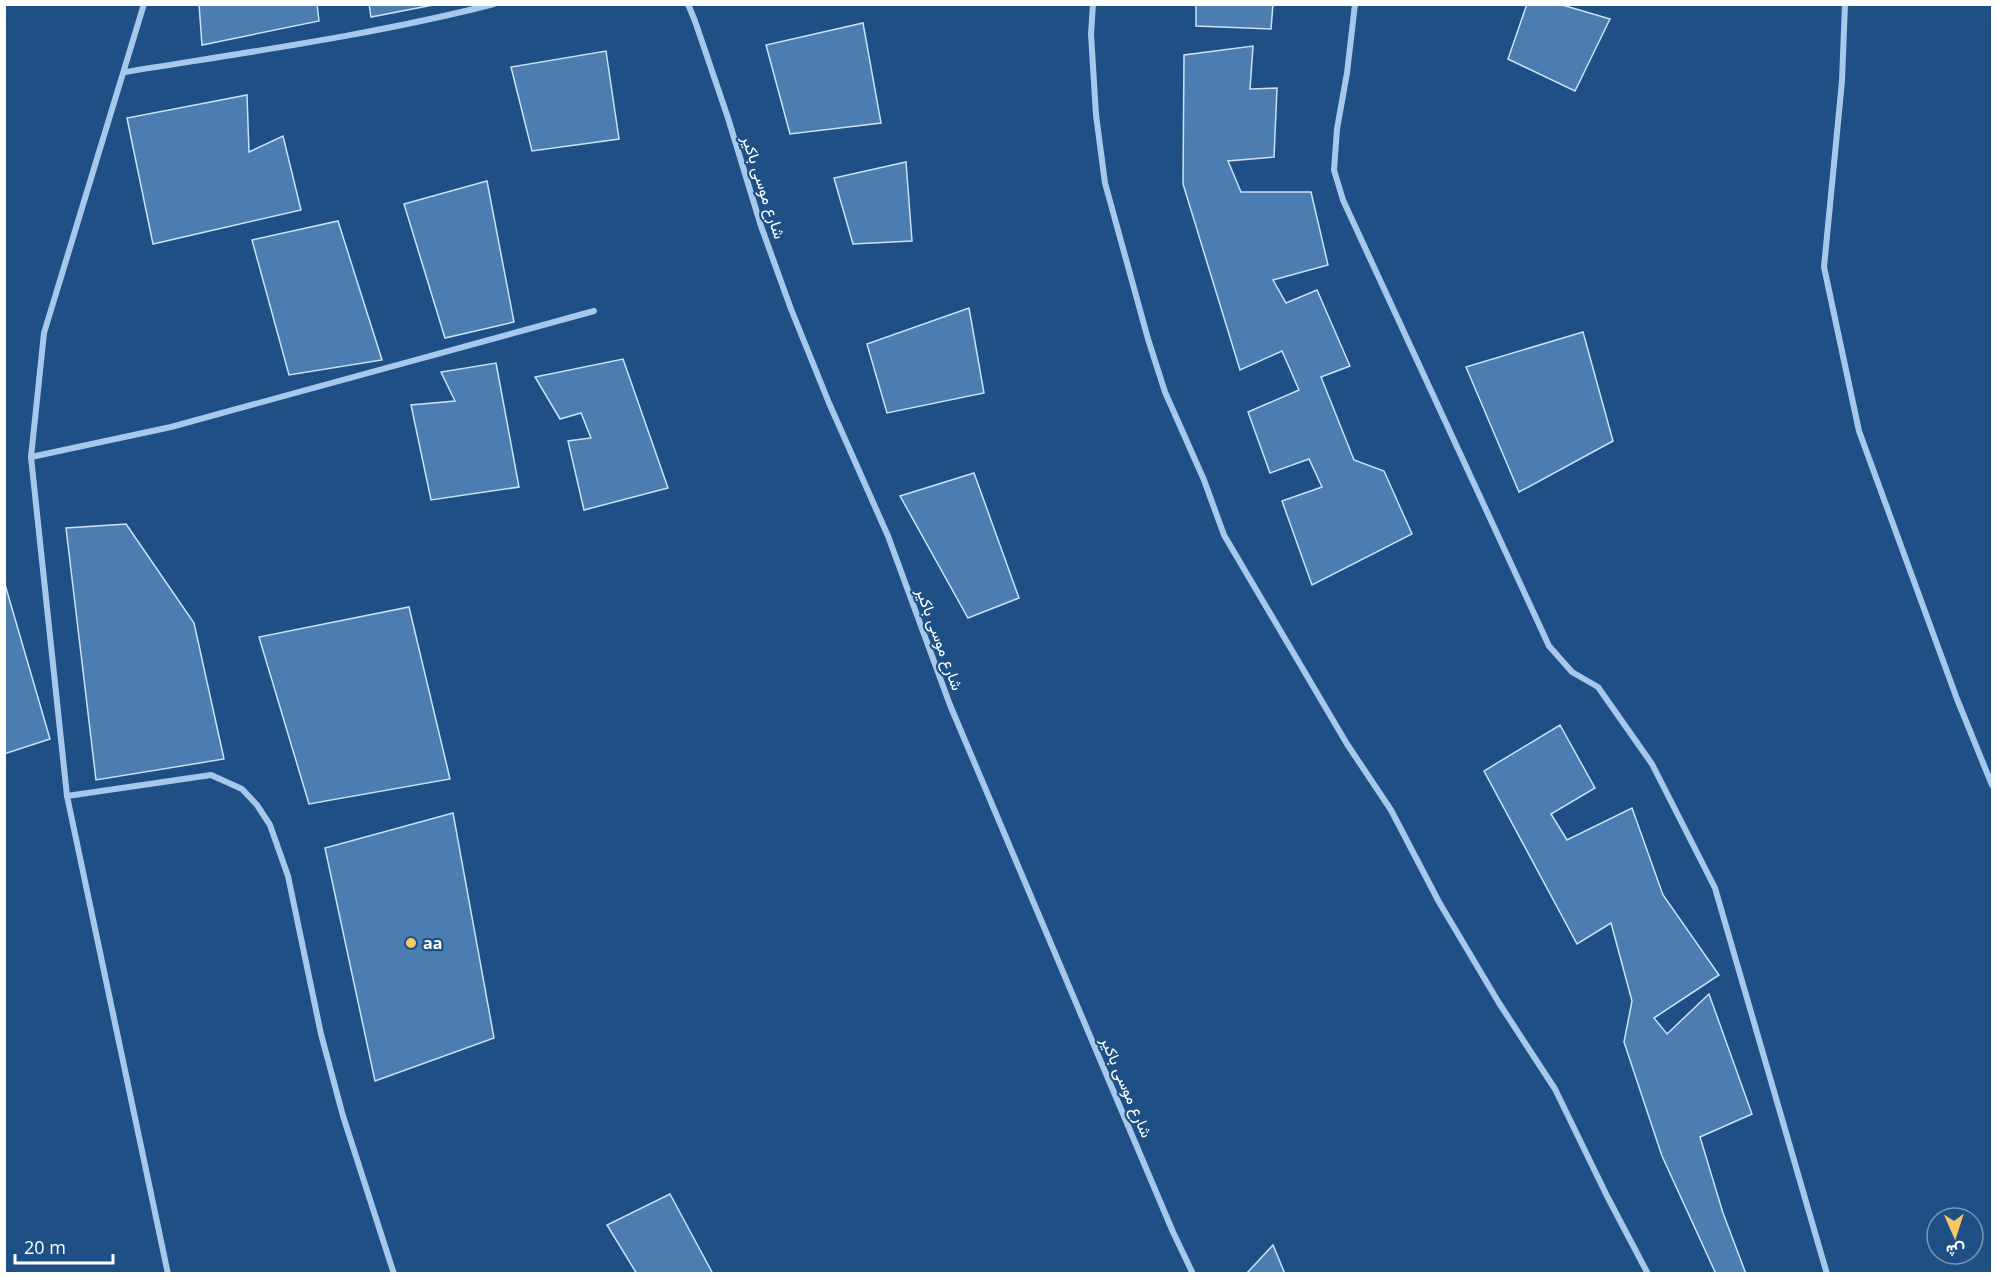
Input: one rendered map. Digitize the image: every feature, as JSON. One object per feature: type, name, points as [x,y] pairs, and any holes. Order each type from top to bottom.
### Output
[{"type":"street","points":[[144,4],[44,333],[32,457],[67,796],[168,1274]]},
{"type":"street","points":[[125,72],[333,38],[441,18],[494,4]]},
{"type":"street","name":"شارع موسى باكير","points":[[688,4],[728,118],[761,226],[820,382],[888,536],[955,716],[1173,1232],[1193,1274]]},
{"type":"street","points":[[1094,4],[1091,34],[1096,115],[1105,183],[1165,392],[1224,535],[1347,744],[1392,810],[1439,902],[1481,973],[1555,1089],[1648,1274]]},
{"type":"street","points":[[1355,4],[1347,73],[1337,129],[1334,170],[1342,200],[1549,646],[1572,672],[1598,687],[1645,755],[1715,888],[1827,1274]]},
{"type":"street","points":[[1845,4],[1842,81],[1824,267],[1859,431],[1957,699],[1992,785]]},
{"type":"street","points":[[32,457],[171,427],[594,311]]},
{"type":"street","points":[[67,796],[212,775],[242,789],[257,805],[274,834],[288,876],[324,1046],[343,1116],[394,1274]]},
{"type":"building","points":[[199,4],[317,4],[319,21],[202,45]]},
{"type":"building","points":[[369,4],[438,4],[371,17]]},
{"type":"building","points":[[1196,4],[1273,4],[1271,29],[1196,26]]},
{"type":"building","points":[[1527,4],[1559,4],[1610,19],[1575,91],[1508,59]]},
{"type":"building","points":[[863,23],[881,123],[790,134],[766,45]]},
{"type":"building","points":[[1253,46],[1250,89],[1277,88],[1274,157],[1228,161],[1241,192],[1311,192],[1328,265],[1273,280],[1286,303],[1317,290],[1350,366],[1321,377],[1354,460],[1384,471],[1412,534],[1312,585],[1282,501],[1322,487],[1309,459],[1270,473],[1248,412],[1299,390],[1282,351],[1240,370],[1183,184],[1184,55]]},
{"type":"building","points":[[606,51],[619,139],[532,151],[511,67]]},
{"type":"building","points":[[247,95],[249,152],[283,136],[301,210],[153,244],[127,118]]},
{"type":"building","points":[[906,162],[912,241],[853,244],[834,178]]},
{"type":"building","points":[[487,181],[514,322],[445,338],[404,204]]},
{"type":"building","points":[[338,221],[382,360],[289,375],[252,240]]},
{"type":"building","points":[[969,308],[984,393],[887,413],[867,344]]},
{"type":"building","points":[[1583,332],[1613,441],[1519,492],[1466,367]]},
{"type":"building","points":[[623,359],[668,488],[584,510],[568,441],[591,438],[581,413],[560,419],[535,377]]},
{"type":"building","points":[[496,363],[519,487],[431,500],[411,405],[455,401],[441,372]]},
{"type":"building","points":[[974,473],[1019,598],[968,618],[900,496]]},
{"type":"building","points":[[126,524],[194,623],[224,759],[96,780],[66,528]]},
{"type":"building","points":[[4,581],[50,739],[4,754]]},
{"type":"building","points":[[409,607],[450,779],[309,804],[259,637]]},
{"type":"building","points":[[1560,725],[1595,788],[1551,814],[1567,840],[1632,808],[1663,895],[1719,975],[1654,1018],[1667,1034],[1709,994],[1752,1114],[1700,1137],[1723,1213],[1746,1274],[1716,1274],[1662,1156],[1624,1042],[1632,1001],[1611,923],[1577,944],[1484,771]]},
{"type":"building","name":"aa","points":[[453,813],[494,1038],[375,1081],[325,848]]},
{"type":"building","points":[[670,1194],[713,1274],[637,1274],[607,1225]]},
{"type":"building","points":[[1273,1245],[1285,1274],[1246,1274]]},
{"type":"place","name":"aa","points":[[411,943]]}]
